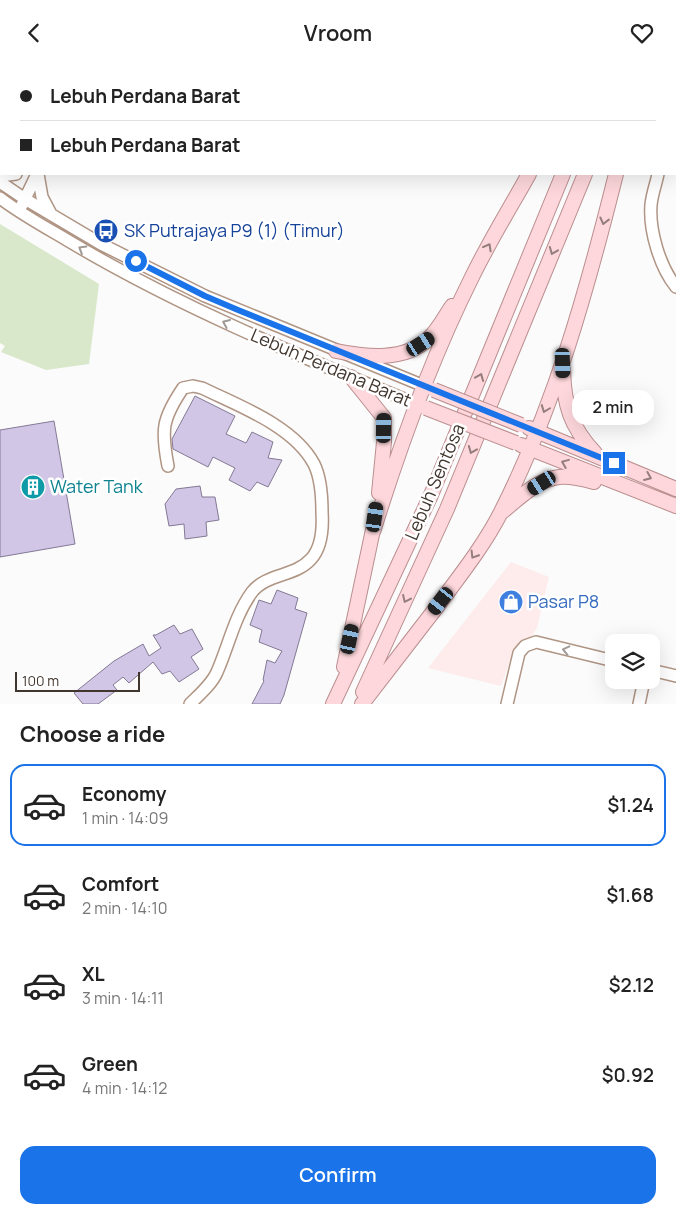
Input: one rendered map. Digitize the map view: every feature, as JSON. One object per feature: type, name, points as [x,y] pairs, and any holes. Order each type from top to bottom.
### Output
[{"type":"main road","points":[[336,351],[375,356],[396,354],[412,350],[429,338],[472,277],[528,175]]},
{"type":"main road","name":"Lebuh Sentosa","points":[[336,698],[432,495],[563,175]]},
{"type":"main road","name":"Lebuh Sentosa","points":[[358,704],[447,509],[585,175]]},
{"type":"main road","points":[[362,704],[463,572],[499,515],[537,431],[563,363],[592,269],[616,175]]},
{"type":"main road","points":[[336,698],[373,532],[395,462],[429,388],[472,277]]},
{"type":"main road","points":[[563,363],[564,395],[573,422],[583,439],[598,456]]},
{"type":"main road","points":[[351,377],[384,418],[384,442],[373,532]]},
{"type":"main road","name":"Lebuh Perdana Barat","points":[[429,388],[676,489]]},
{"type":"main road","name":"Lebuh Perdana Barat","points":[[421,406],[641,494],[676,506]]},
{"type":"main road","points":[[499,515],[520,497],[542,483],[558,477],[579,478],[641,494]]},
{"type":"street","points":[[16,209],[31,175]]},
{"type":"street","points":[[22,197],[37,175]]},
{"type":"street","points":[[38,175],[42,197],[53,215]]},
{"type":"street","points":[[658,175],[651,205],[651,221],[656,245],[668,277],[676,287]]},
{"type":"street","name":"Lebuh Perdana Barat","points":[[0,182],[101,244],[205,296],[429,388]]},
{"type":"street","name":"Lebuh Perdana Barat","points":[[0,198],[96,257],[200,312],[421,406]]},
{"type":"street","points":[[168,466],[163,428],[175,400],[183,388],[193,386],[202,388],[272,422],[298,442],[314,464],[322,494],[323,521],[320,545],[312,559],[303,567],[271,578],[254,590],[240,611],[216,674],[190,704]]},
{"type":"street","points":[[507,704],[518,653],[525,646],[536,642],[605,659]]},
{"type":"street","points":[[660,672],[676,676]]},
{"type":"street","points":[[639,704],[642,689]]},
{"type":"shaded area","name":"Pasar P8","points":[[511,562],[549,577],[537,628],[531,637],[520,642],[514,649],[501,686],[428,668]]},
{"type":"green space","points":[[0,224],[99,284],[89,364],[46,370],[1,352],[5,346],[0,343]]},
{"type":"building","points":[[195,396],[235,416],[226,434],[246,443],[252,432],[273,442],[268,458],[282,460],[268,487],[257,482],[250,491],[229,480],[235,468],[213,457],[208,467],[173,449],[172,439]]},
{"type":"building","name":"Water Tank","points":[[54,421],[75,544],[0,557],[0,430]]},
{"type":"building","points":[[200,486],[202,497],[215,497],[219,520],[206,522],[207,536],[185,539],[184,524],[169,526],[165,504],[176,489]]},
{"type":"building","points":[[277,590],[298,598],[295,609],[307,613],[280,704],[252,704],[264,681],[267,660],[275,663],[282,651],[259,642],[262,630],[250,625],[259,600],[271,604]]},
{"type":"building","points":[[174,625],[180,634],[192,629],[203,649],[191,657],[199,669],[179,682],[170,671],[162,674],[153,662],[129,683],[123,677],[113,685],[117,690],[98,704],[83,704],[74,693],[114,661],[143,644],[149,656],[161,648],[153,635]]},
{"type":"place","name":"SK Putrajaya P9 (1) (Timur)","points":[[106,231]]},
{"type":"place","name":"Water Tank","points":[[33,487]]},
{"type":"place","name":"Pasar P8","points":[[511,602]]},
{"type":"route","points":[[136,261],[205,296],[238,310],[614,463]]}]
